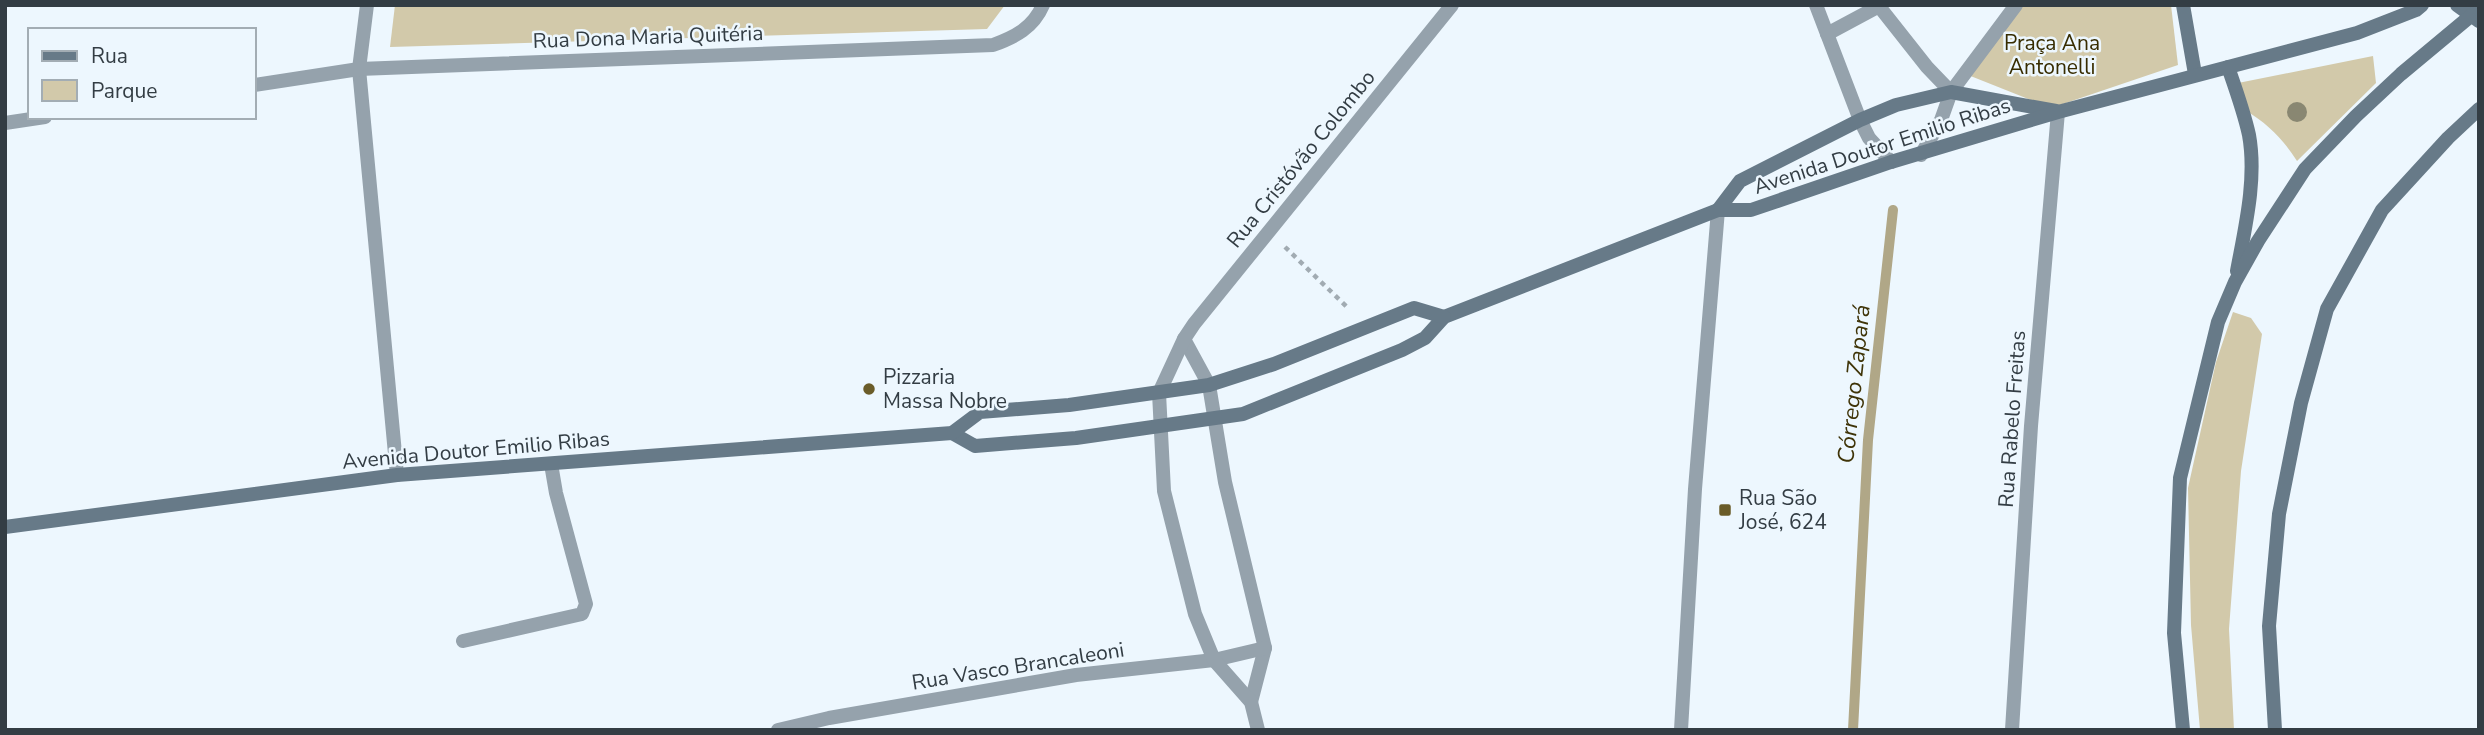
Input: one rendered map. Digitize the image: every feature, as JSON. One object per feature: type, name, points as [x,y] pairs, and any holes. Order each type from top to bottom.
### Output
[{"type":"main road","points":[[2183,5],[2195,74]]},
{"type":"main road","name":"Avenida Doutor Emilio Ribas","points":[[5,527],[397,475],[952,433],[975,446],[1076,438],[1243,414],[1402,350],[1425,338],[1444,317],[1718,210],[1751,210],[1891,162],[2058,112],[2357,33],[2416,10],[2421,5]]},
{"type":"main road","points":[[2183,730],[2174,633],[2180,478],[2218,322],[2235,282],[2258,241],[2305,169],[2365,108],[2476,15],[2457,5]]},
{"type":"main road","points":[[2228,67],[2249,138],[2248,205],[2235,282]]},
{"type":"main road","name":"Avenida Doutor Emilio Ribas","points":[[1718,210],[1740,181],[1860,120],[1896,105],[1951,92],[2058,112]]},
{"type":"main road","points":[[2275,730],[2269,626],[2279,514],[2301,403],[2327,309],[2382,209],[2479,109]]},
{"type":"main road","points":[[952,433],[980,412],[1069,405],[1209,384],[1274,364],[1414,308],[1444,317]]},
{"type":"street","points":[[367,5],[359,69],[397,475]]},
{"type":"street","name":"Rua Cristóvão Colombo","points":[[1159,393],[1184,339],[1452,5]]},
{"type":"street","points":[[1816,5],[1860,120],[1869,138],[1891,162]]},
{"type":"street","points":[[1921,155],[1941,120],[1951,92],[2016,5]]},
{"type":"street","points":[[1827,34],[1879,6],[1927,67],[1951,92]]},
{"type":"street","name":"Rua Dona Maria Quitéria","points":[[256,85],[359,69],[993,45],[1017,36],[1040,11]]},
{"type":"street","name":"Rua Rabelo Freitas","points":[[2012,730],[2031,426],[2058,112]]},
{"type":"street","points":[[5,123],[32,119]]},
{"type":"street","points":[[1681,730],[1695,489],[1718,210]]},
{"type":"street","points":[[1184,339],[1209,384],[1225,482],[1265,648],[1251,702]]},
{"type":"street","points":[[1159,393],[1164,491],[1195,614],[1214,660],[1251,702],[1258,730]]},
{"type":"street","points":[[463,641],[582,614],[586,604],[556,493],[551,464]]},
{"type":"street","name":"Rua Vasco Brancaleoni","points":[[778,730],[829,718],[1076,675],[1214,660],[1265,648]]},
{"type":"path","points":[[1269,231],[1368,326]]},
{"type":"green space","points":[[395,5],[1005,5],[987,29],[390,47]]},
{"type":"green space","name":"Praça Ana Antonelli","points":[[2023,5],[2171,5],[2178,65],[2051,108],[1968,75]]},
{"type":"green space","points":[[2373,56],[2376,83],[2297,161],[2274,132],[2245,110],[2238,83]]},
{"type":"green space","points":[[2233,312],[2251,318],[2262,334],[2241,471],[2229,629],[2234,730],[2200,730],[2191,625],[2188,488],[2216,362]]},
{"type":"waterway","name":"Córrego Zapará","points":[[1853,730],[1868,440],[1893,210]]},
{"type":"place","name":"Pizzaria Massa Nobre","points":[[869,389]]},
{"type":"place","name":"Rua São José, 624","points":[[1725,510]]}]
